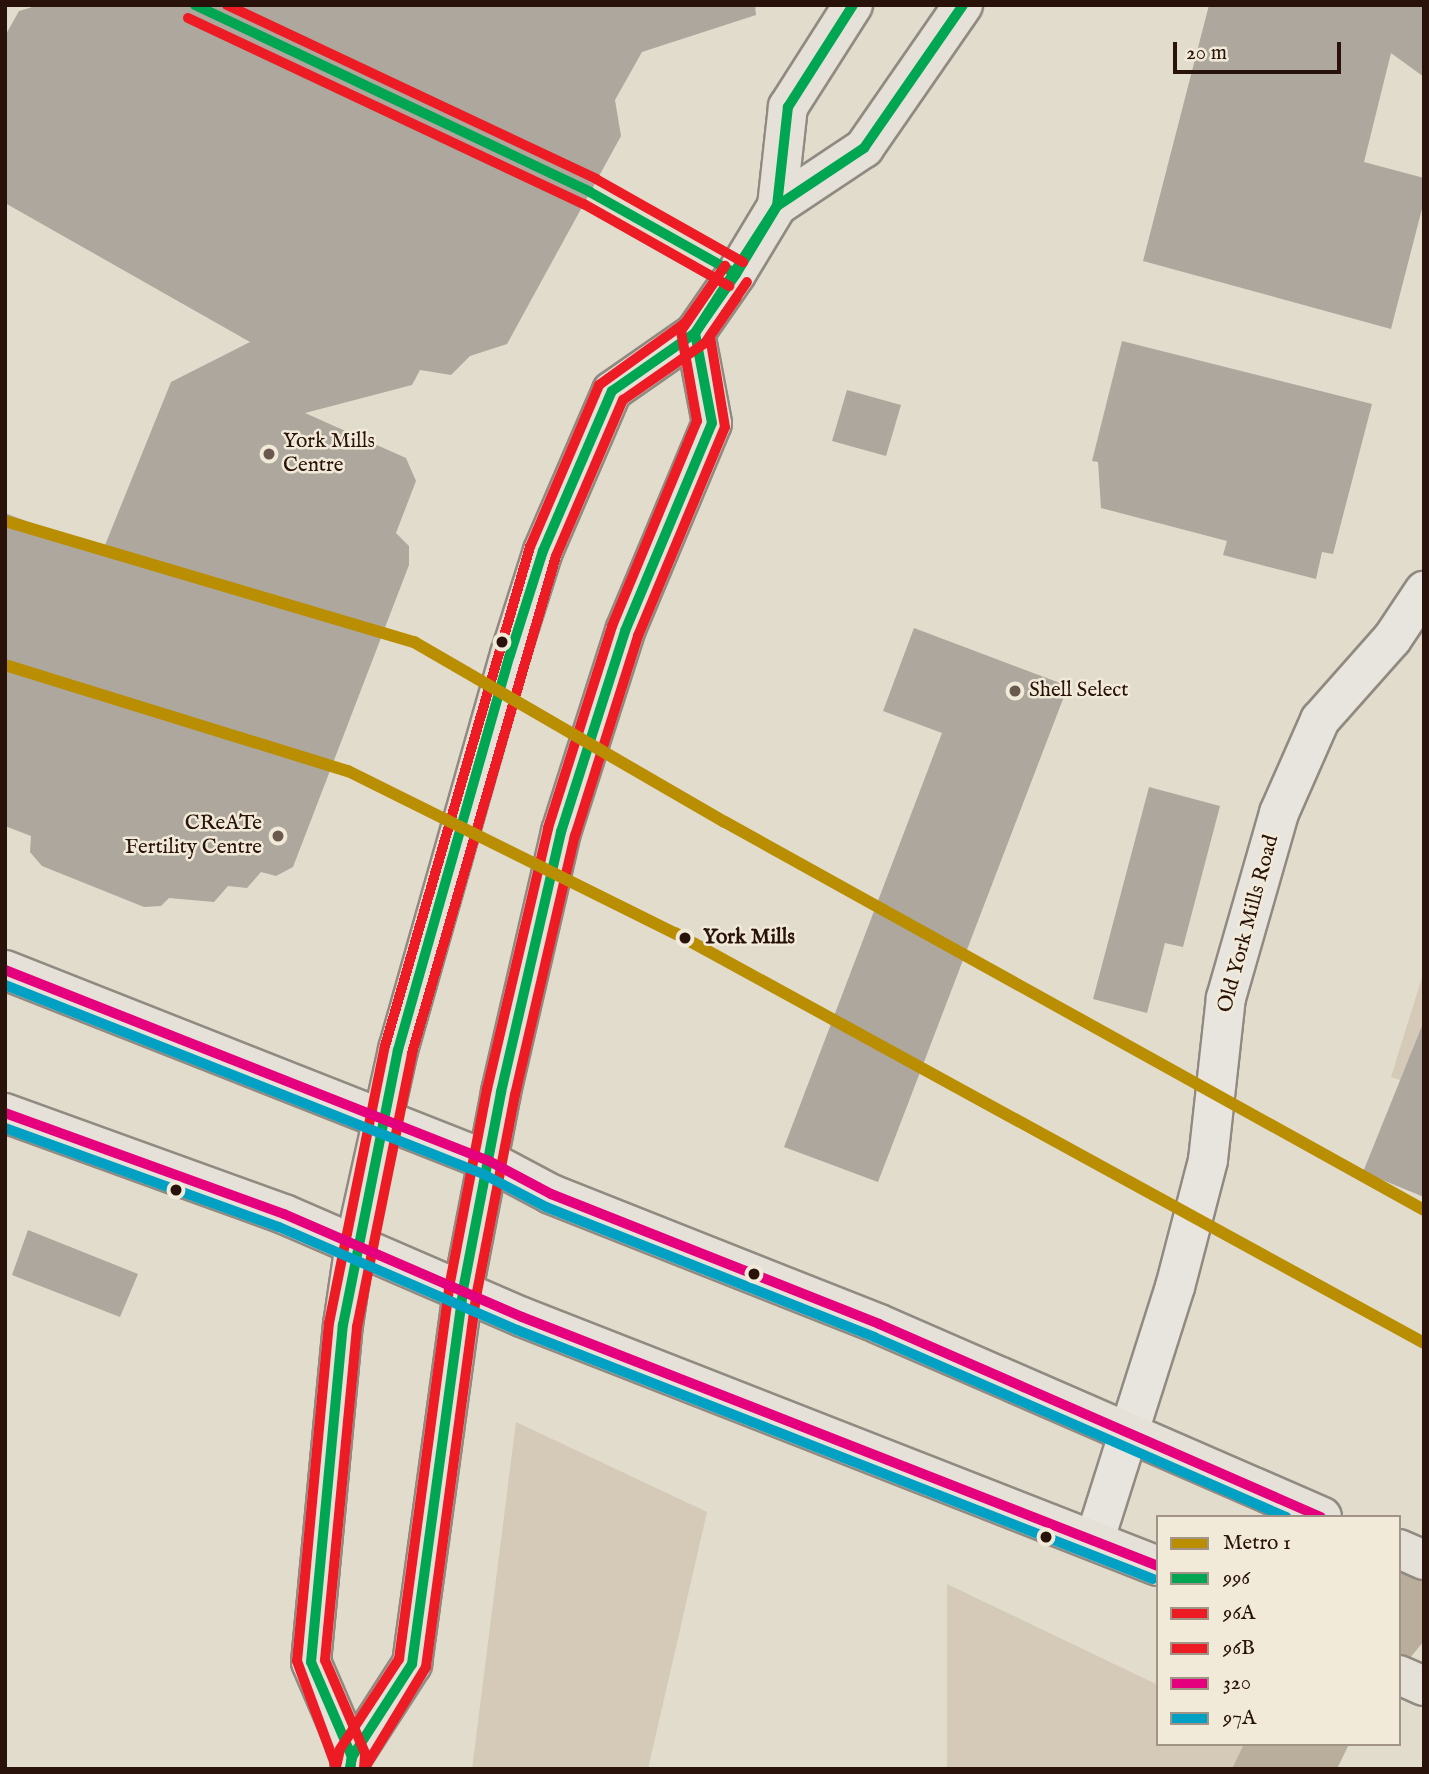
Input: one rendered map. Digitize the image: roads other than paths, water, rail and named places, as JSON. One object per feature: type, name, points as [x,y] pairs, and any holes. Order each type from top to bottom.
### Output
[{"type":"main road","points":[[777,206],[788,107],[853,5]]},
{"type":"main road","points":[[351,1763],[312,1662],[355,1244],[382,1117],[543,551],[612,391],[695,333],[777,206],[864,148],[963,5]]},
{"type":"main road","points":[[351,1763],[412,1664],[463,1290],[561,832],[625,631],[712,423],[695,333]]},
{"type":"main road","points":[[5,970],[299,1090],[382,1117],[489,1161],[575,1204],[1128,1431],[1312,1512]]},
{"type":"main road","points":[[5,1113],[355,1244],[463,1290],[1156,1565]]},
{"type":"main road","points":[[1401,1550],[1424,1560]]},
{"type":"main road","points":[[1401,1676],[1424,1686]]},
{"type":"street","name":"Old York Mills Road","points":[[1095,1539],[1175,1287],[1208,1160],[1226,998],[1279,813],[1320,720],[1392,639],[1424,591]]},
{"type":"metro line","name":"1","points":[[5,521],[414,642],[725,822],[1424,1210]]},
{"type":"metro line","name":"1","points":[[5,665],[348,771],[675,933],[1424,1343]]},
{"type":"place","name":"York Mills Centre","points":[[269,454]]},
{"type":"place","name":"Shell Select","points":[[1015,691]]},
{"type":"place","name":"CReATe Fertility Centre","points":[[278,836]]},
{"type":"place","name":"York Mills","points":[[685,938]]}]
